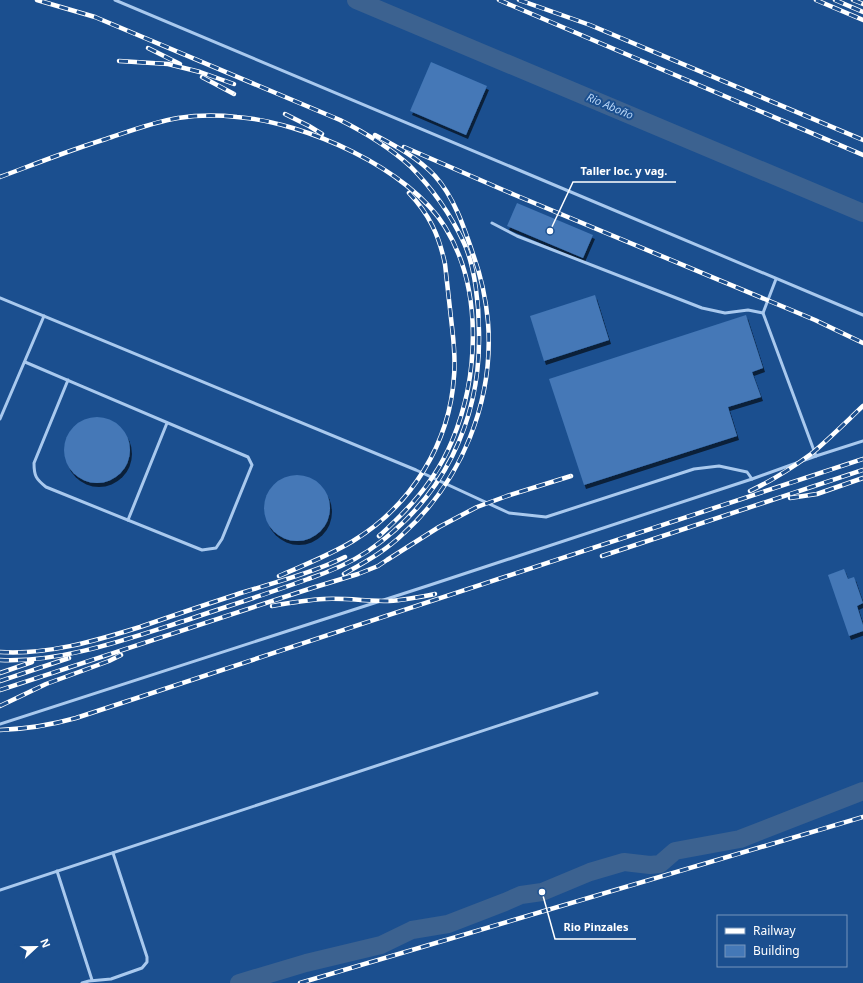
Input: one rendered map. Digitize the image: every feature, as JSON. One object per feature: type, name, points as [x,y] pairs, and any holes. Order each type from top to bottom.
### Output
[{"type":"lane","points":[[115,0],[863,315]]},
{"type":"lane","points":[[492,223],[516,236],[702,308],[725,313],[748,310],[763,313]]},
{"type":"lane","points":[[776,279],[763,313],[816,456]]},
{"type":"lane","points":[[0,298],[416,470],[509,513],[546,517],[694,469],[713,466],[747,472],[752,480]]},
{"type":"lane","points":[[0,419],[44,316]]},
{"type":"lane","points":[[25,362],[68,380],[167,423],[248,457],[252,466],[222,540],[216,548],[202,550],[46,487],[38,481],[34,472],[34,463],[68,380]]},
{"type":"lane","points":[[128,520],[167,423]]},
{"type":"lane","points":[[0,724],[752,480],[816,456],[863,441]]},
{"type":"lane","points":[[0,890],[597,693]]},
{"type":"lane","points":[[82,983],[92,980],[111,979],[142,968],[147,962],[147,957],[113,853]]},
{"type":"lane","points":[[57,871],[92,980]]},
{"type":"building","points":[[431,62],[487,86],[466,135],[410,111]]},
{"type":"building","points":[[517,203],[593,235],[583,258],[507,226]]},
{"type":"building","points":[[595,295],[609,340],[544,361],[530,316]]},
{"type":"building","points":[[746,315],[763,368],[752,372],[761,397],[728,407],[737,436],[584,485],[549,379]]},
{"type":"building","points":[[90,417],[104,417],[116,422],[125,431],[130,443],[128,463],[121,474],[104,483],[90,483],[78,478],[69,469],[64,457],[64,443],[69,431],[78,422]]},
{"type":"building","points":[[290,475],[304,475],[316,480],[325,489],[330,501],[328,521],[321,532],[304,541],[290,541],[278,536],[269,527],[264,515],[264,501],[269,489],[278,480]]},
{"type":"building","points":[[844,569],[848,579],[854,577],[863,603],[857,606],[863,625],[863,631],[849,636],[828,575]]},
{"type":"waterway","name":"Rio Aboño","points":[[356,0],[863,213]]},
{"type":"waterway","points":[[239,983],[306,963],[381,945],[412,930],[448,924],[521,895],[542,892],[590,872],[624,862],[650,865],[660,864],[675,851],[740,839],[863,791]]},
{"type":"railway","points":[[0,660],[46,658],[70,654],[117,642],[316,576],[339,567],[368,551],[394,531],[417,508],[437,483],[452,456],[465,427],[473,397],[478,365],[479,332],[477,298],[474,275],[468,253],[453,222],[440,202],[426,183],[402,159],[376,141],[340,120],[95,17],[37,0]]},
{"type":"railway","points":[[499,0],[863,155]]},
{"type":"railway","points":[[519,0],[590,25],[863,140]]},
{"type":"railway","points":[[816,0],[863,20]]},
{"type":"railway","points":[[835,0],[863,12]]},
{"type":"railway","points":[[853,0],[863,4]]},
{"type":"railway","points":[[148,48],[180,64]]},
{"type":"railway","points":[[119,61],[168,64],[200,72],[234,84]]},
{"type":"railway","points":[[202,77],[234,94]]},
{"type":"railway","points":[[285,114],[322,134]]},
{"type":"railway","points":[[0,177],[79,148],[160,122],[193,116],[230,116],[264,121],[293,128],[323,138],[353,152],[381,168],[407,186],[428,206],[445,227],[457,251],[466,277],[471,305],[473,333],[472,361],[468,389],[461,416],[452,441],[442,462],[416,499],[379,536]]},
{"type":"railway","points":[[344,574],[376,555],[404,533],[425,512],[442,489],[458,464],[470,437],[479,410],[486,381],[488,352],[487,313],[481,279],[458,213],[448,193],[435,176],[406,153],[375,135]]},
{"type":"railway","points":[[404,147],[815,320],[863,343]]},
{"type":"railway","points":[[279,576],[353,541],[374,527],[393,510],[424,470],[436,448],[445,425],[451,401],[455,361],[445,264],[440,244],[428,217],[409,193]]},
{"type":"railway","points":[[750,491],[781,474],[811,454],[863,406]]},
{"type":"railway","points":[[0,730],[19,729],[57,723],[76,718],[863,459]]},
{"type":"railway","points":[[602,556],[863,470]]},
{"type":"railway","points":[[0,690],[358,574],[378,566],[439,527],[477,507],[571,476]]},
{"type":"railway","points":[[790,498],[817,494],[863,478]]},
{"type":"railway","points":[[0,652],[54,649],[89,642],[140,627],[305,573],[345,557]]},
{"type":"railway","points":[[272,606],[324,599],[389,601],[435,594]]},
{"type":"railway","points":[[0,706],[46,684],[109,661],[121,655]]},
{"type":"railway","points":[[0,681],[69,658]]},
{"type":"railway","points":[[0,673],[32,662]]},
{"type":"railway","points":[[300,983],[863,817]]},
{"type":"place","name":"Taller loc. y vag.","points":[[550,231]]},
{"type":"place","name":"Rio Pinzales","points":[[542,892]]}]
